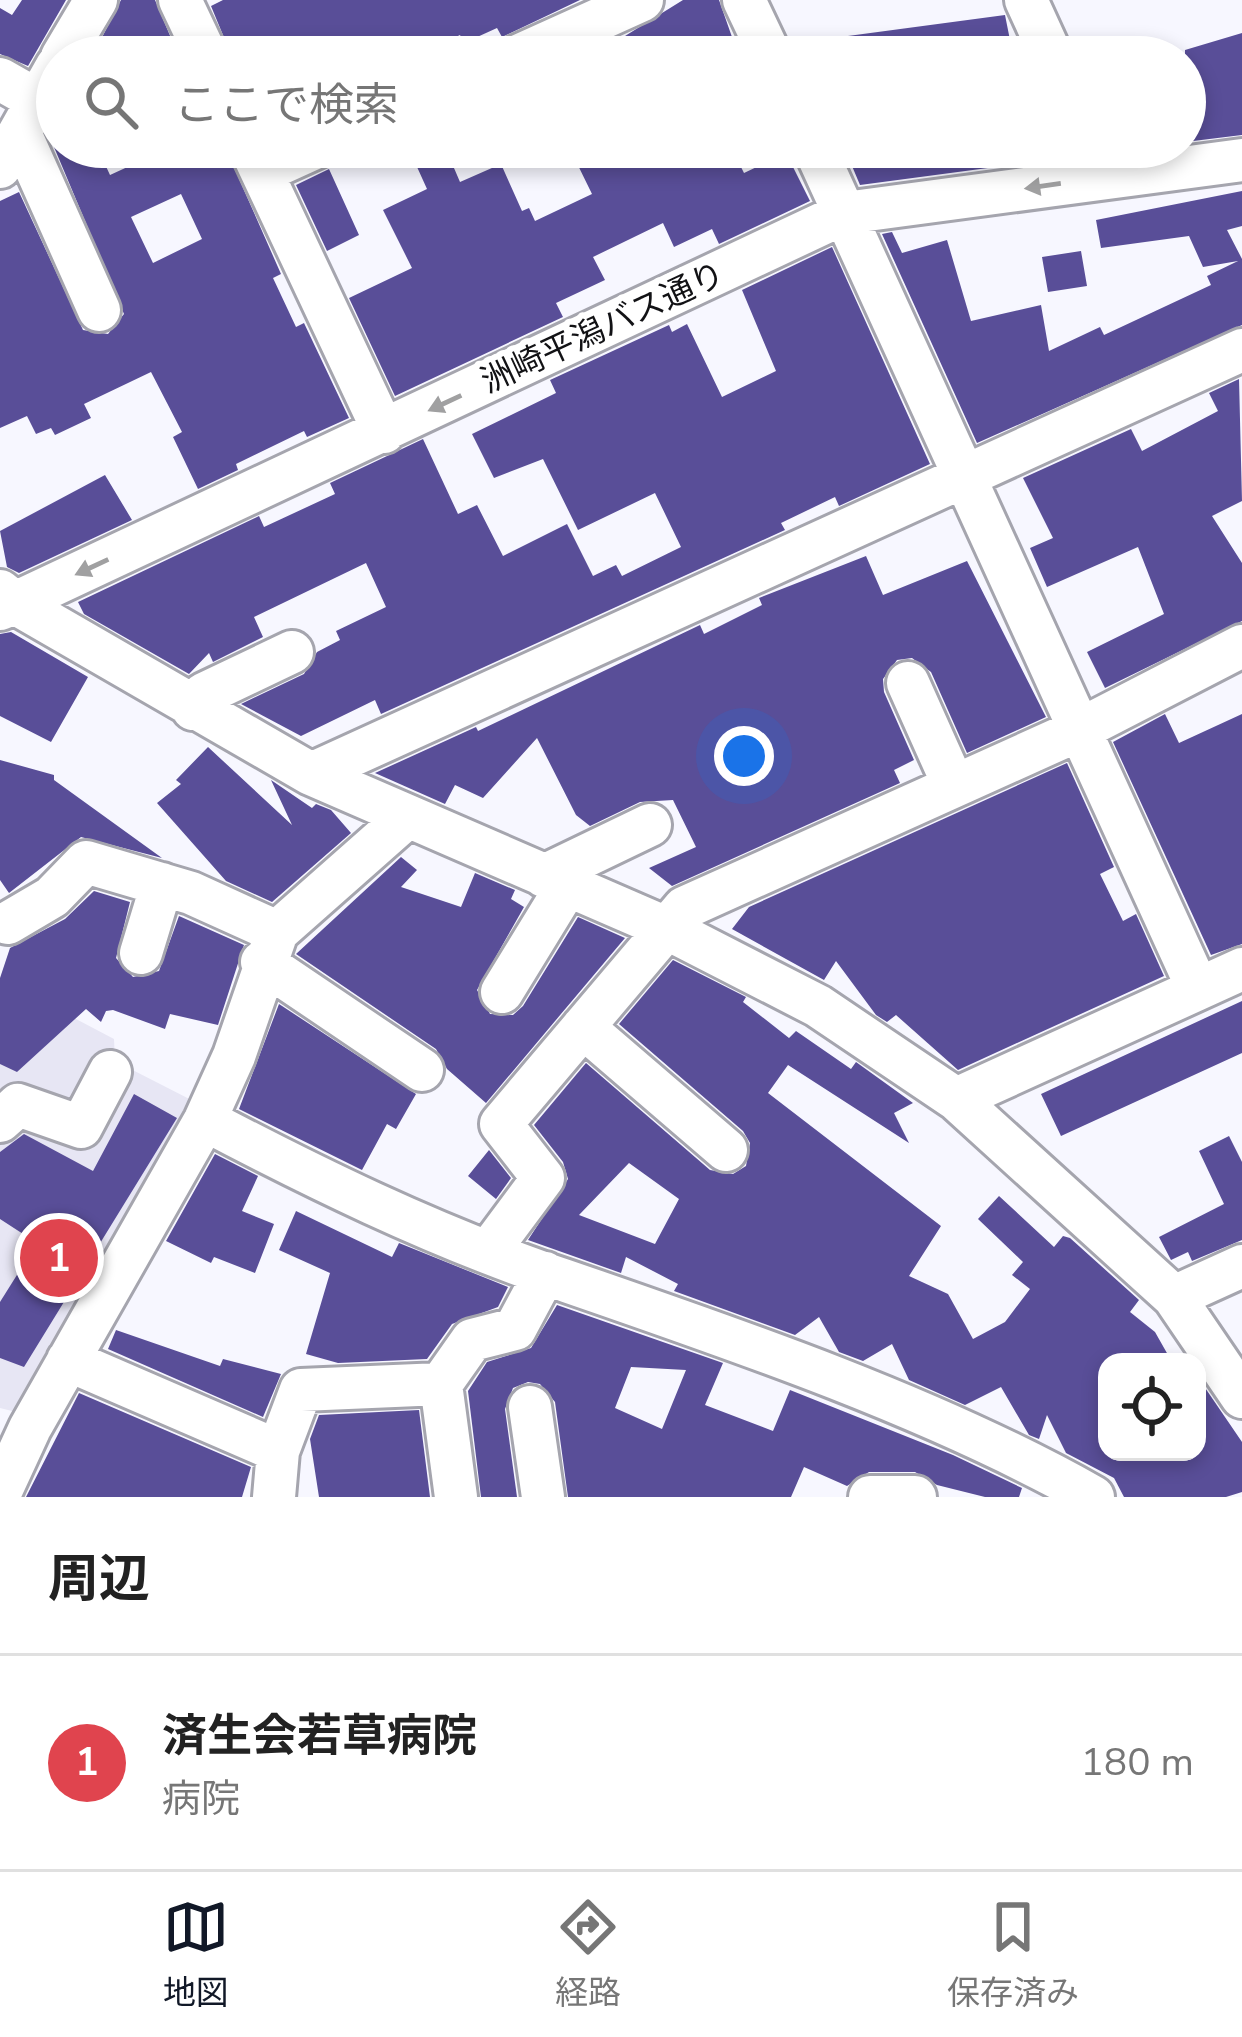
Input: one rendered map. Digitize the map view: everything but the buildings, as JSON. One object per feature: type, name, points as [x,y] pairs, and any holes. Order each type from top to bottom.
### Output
[{"type":"street","points":[[75,36],[96,0]]},
{"type":"street","points":[[180,0],[197,36]]},
{"type":"street","points":[[562,36],[642,0]]},
{"type":"street","points":[[744,0],[761,36]]},
{"type":"street","points":[[1026,0],[1042,36]]},
{"type":"street","points":[[0,79],[28,116]]},
{"type":"street","name":"洲崎平潟バス通り","points":[[1206,161],[1242,160]]},
{"type":"street","points":[[47,168],[99,310]]},
{"type":"street","points":[[260,168],[384,432]]},
{"type":"street","points":[[824,168],[1198,989]]},
{"type":"street","name":"洲崎平潟バス通り","points":[[5,601],[384,432],[845,213],[1070,168]]},
{"type":"street","points":[[311,774],[1242,350]]},
{"type":"street","points":[[5,601],[311,774],[664,927],[818,1006],[956,1100],[1174,1297],[1242,1396]]},
{"type":"street","points":[[488,1252],[543,1178],[501,1124],[684,908],[1079,730],[1242,646]]},
{"type":"street","points":[[193,710],[203,694],[292,652]]},
{"type":"street","points":[[908,683],[955,786]]},
{"type":"street","points":[[0,1493],[68,1360],[206,1120],[234,1056],[270,947],[406,818]]},
{"type":"street","points":[[502,992],[555,881],[650,825]]},
{"type":"street","points":[[8,922],[52,897],[86,862],[161,884],[270,947],[422,1070]]},
{"type":"street","points":[[141,952],[161,884]]},
{"type":"street","points":[[956,1100],[1242,968]]},
{"type":"street","points":[[583,1027],[726,1150]]},
{"type":"street","points":[[0,1121],[18,1106],[81,1126],[110,1072]]},
{"type":"street","points":[[206,1120],[321,1181],[488,1252],[667,1312],[924,1417],[1094,1497]]},
{"type":"street","points":[[1174,1297],[1242,1266]]},
{"type":"street","points":[[456,1497],[441,1384],[472,1340],[515,1329],[545,1274]]},
{"type":"street","points":[[68,1360],[278,1451]]},
{"type":"street","points":[[274,1497],[278,1451],[301,1390],[441,1384]]},
{"type":"street","points":[[530,1407],[543,1497]]},
{"type":"street","points":[[870,1497],[915,1497]]},
{"type":"shaded area","points":[[0,979],[114,1039],[115,1061],[205,1107],[28,1415],[0,1408]]},
{"type":"place","name":"済生会若草病院","points":[[59,1258]]}]
